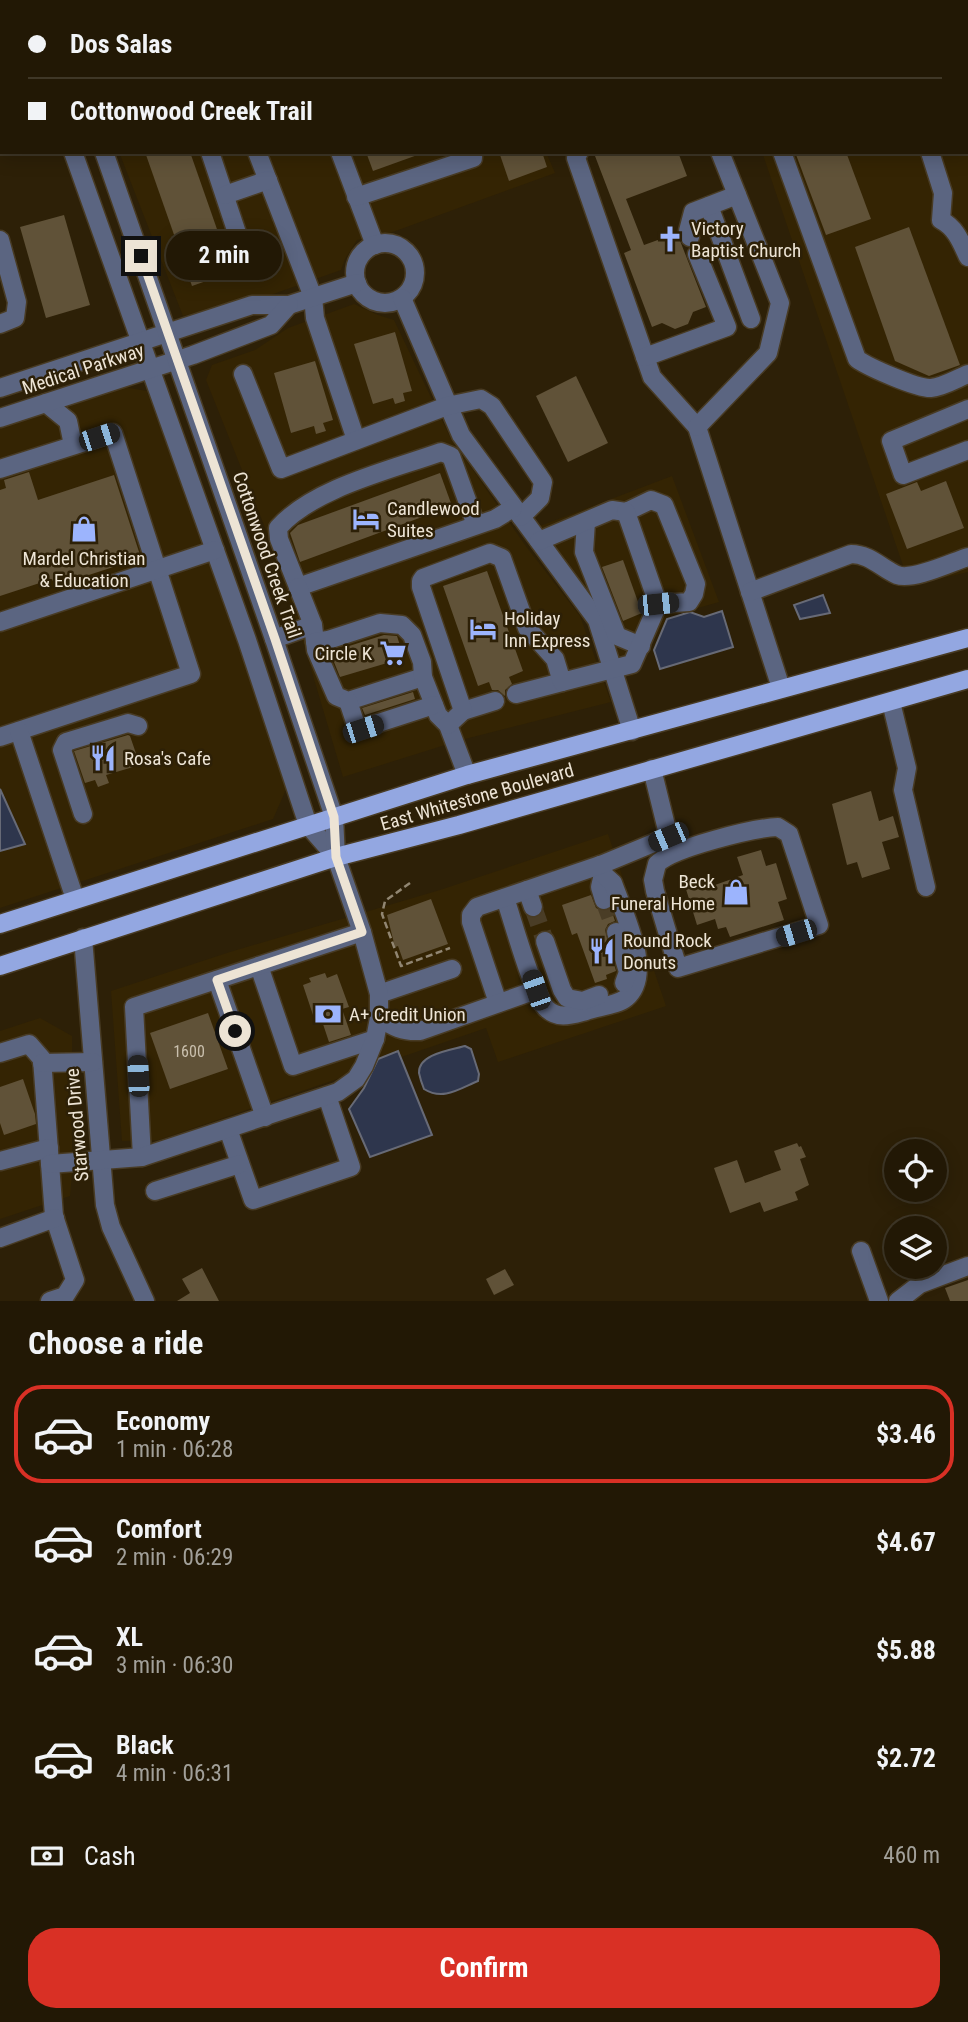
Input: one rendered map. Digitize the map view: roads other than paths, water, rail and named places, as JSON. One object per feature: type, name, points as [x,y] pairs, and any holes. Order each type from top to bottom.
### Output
[{"type":"main road","name":"East Whitestone Boulevard","points":[[0,923],[467,775],[968,638]]},
{"type":"main road","name":"East Whitestone Boulevard","points":[[0,966],[336,857],[968,679]]},
{"type":"street","points":[[0,1161],[50,1156],[101,1160],[142,1157],[327,1096],[348,1087],[356,1079],[374,1039],[379,1018],[379,994],[362,932],[336,857],[308,825],[247,640],[74,154]]},
{"type":"street","name":"Cottonwood Creek Trail","points":[[105,154],[275,639],[334,817],[336,857]]},
{"type":"street","points":[[211,154],[247,263]]},
{"type":"street","points":[[258,154],[313,297],[315,318],[356,440]]},
{"type":"street","points":[[341,154],[375,246]]},
{"type":"street","points":[[356,197],[473,158],[473,154]]},
{"type":"street","points":[[578,154],[576,158],[652,377],[697,427],[781,688]]},
{"type":"street","points":[[697,427],[768,353],[780,303],[721,154]]},
{"type":"street","points":[[783,154],[858,359],[866,365],[921,388],[934,388],[968,374]]},
{"type":"street","points":[[931,154],[943,193],[941,220],[950,225],[968,257]]},
{"type":"street","points":[[225,195],[268,180]]},
{"type":"street","points":[[727,327],[688,231],[693,212],[737,195]]},
{"type":"street","points":[[709,206],[751,319]]},
{"type":"street","points":[[0,240],[17,302],[15,318],[0,324]]},
{"type":"street","points":[[392,244],[407,253],[411,260],[414,268],[412,285],[402,298],[384,303],[376,302],[367,297],[357,283],[355,274],[360,257],[375,246],[392,244]]},
{"type":"street","name":"Medical Parkway","points":[[0,388],[252,306],[289,305],[357,283]]},
{"type":"street","points":[[402,298],[461,435],[597,620],[632,731]]},
{"type":"street","name":"Medical Parkway","points":[[0,418],[178,362],[271,325],[289,305]]},
{"type":"street","points":[[645,357],[727,327],[778,312]]},
{"type":"street","points":[[243,374],[281,469],[447,406],[481,400],[492,406],[543,482],[540,498],[517,513],[298,587]]},
{"type":"street","points":[[79,444],[79,405],[83,391]]},
{"type":"street","points":[[46,403],[68,421],[79,444]]},
{"type":"street","points":[[966,455],[903,475],[891,441],[968,409]]},
{"type":"street","points":[[0,469],[113,433],[191,674],[0,737]]},
{"type":"street","points":[[423,677],[348,701],[336,696],[316,650],[314,634],[279,539],[278,528],[310,502],[328,492],[441,452],[451,456],[476,525]]},
{"type":"street","points":[[538,541],[612,510],[626,512],[651,500],[664,505],[696,584],[689,602],[658,604]]},
{"type":"street","points":[[516,694],[632,664],[658,604],[626,512]]},
{"type":"street","points":[[586,522],[584,548],[617,636],[641,646]]},
{"type":"street","points":[[557,566],[571,553],[584,548]]},
{"type":"street","points":[[0,622],[215,550]]},
{"type":"street","points":[[463,711],[421,581],[490,553],[502,558],[527,628],[555,659],[562,681]]},
{"type":"street","points":[[750,592],[851,554],[861,554],[897,575],[908,576],[968,557]]},
{"type":"street","points":[[275,639],[314,634],[328,640],[380,623],[402,625],[412,635],[422,662],[423,677],[438,715],[448,726],[467,775]]},
{"type":"street","points":[[348,701],[357,728],[360,729],[434,705]]},
{"type":"street","points":[[448,726],[463,711],[495,701]]},
{"type":"street","points":[[891,702],[907,768],[903,790],[926,887]]},
{"type":"street","points":[[83,814],[62,750],[66,741],[128,723],[138,726]]},
{"type":"street","points":[[19,731],[75,899]]},
{"type":"street","points":[[498,1003],[471,922],[471,915],[477,907],[505,898],[530,899],[601,869],[670,845],[760,829],[778,827],[784,830],[789,834],[819,925],[678,968],[653,880],[657,864],[670,845],[652,769]]},
{"type":"street","points":[[601,869],[600,887],[604,900]]},
{"type":"street","points":[[505,898],[536,990],[543,1005],[553,1014],[568,1016],[625,999],[637,983],[639,959],[613,883],[601,869]]},
{"type":"street","points":[[142,1157],[134,1007],[362,932]]},
{"type":"street","points":[[545,941],[567,998],[583,1001],[614,991],[625,982],[628,972],[616,932]]},
{"type":"street","name":"Starwood Drive","points":[[83,938],[105,1205],[111,1227],[145,1301]]},
{"type":"street","points":[[259,966],[293,1066],[374,1039]]},
{"type":"street","points":[[379,994],[452,969]]},
{"type":"street","points":[[217,980],[265,1117]]},
{"type":"street","points":[[379,1018],[406,1032],[420,1031],[536,990]]},
{"type":"street","points":[[0,1053],[29,1044],[42,1063],[55,1218],[75,1280],[65,1296],[50,1301]]},
{"type":"street","points":[[42,1063],[93,1062]]},
{"type":"street","points":[[228,1129],[253,1200],[351,1167],[327,1096]]},
{"type":"street","points":[[155,1191],[240,1164]]},
{"type":"street","points":[[0,1238],[55,1218]]},
{"type":"street","points":[[861,1251],[879,1301]]},
{"type":"street","points":[[898,1301],[920,1284],[968,1266]]},
{"type":"water","points":[[823,595],[830,613],[800,619],[794,605]]},
{"type":"water","points":[[722,611],[733,647],[660,669],[654,650],[667,619],[690,612],[704,617]]},
{"type":"water","points":[[0,789],[25,844],[0,851]]},
{"type":"water","points":[[465,1046],[471,1049],[479,1074],[478,1081],[444,1094],[424,1089],[419,1073],[424,1061],[436,1054]]},
{"type":"water","points":[[398,1051],[432,1135],[370,1157],[349,1109],[364,1088],[378,1059]]},
{"type":"tunnel","points":[[604,900],[616,932]]},
{"type":"tunnel","points":[[533,907],[545,941]]},
{"type":"place","name":"Victory Baptist Church","points":[[670,239]]},
{"type":"place","name":"Candlewood Suites","points":[[366,519]]},
{"type":"place","name":"Mardel Christian & Education","points":[[84,529]]},
{"type":"place","name":"Holiday Inn Express","points":[[483,629]]},
{"type":"place","name":"Circle K","points":[[393,653]]},
{"type":"place","name":"Rosa's Cafe","points":[[103,758]]},
{"type":"place","name":"Beck Funeral Home","points":[[736,892]]},
{"type":"place","name":"Round Rock Donuts","points":[[602,951]]},
{"type":"place","name":"A+ Credit Union","points":[[328,1014]]}]
